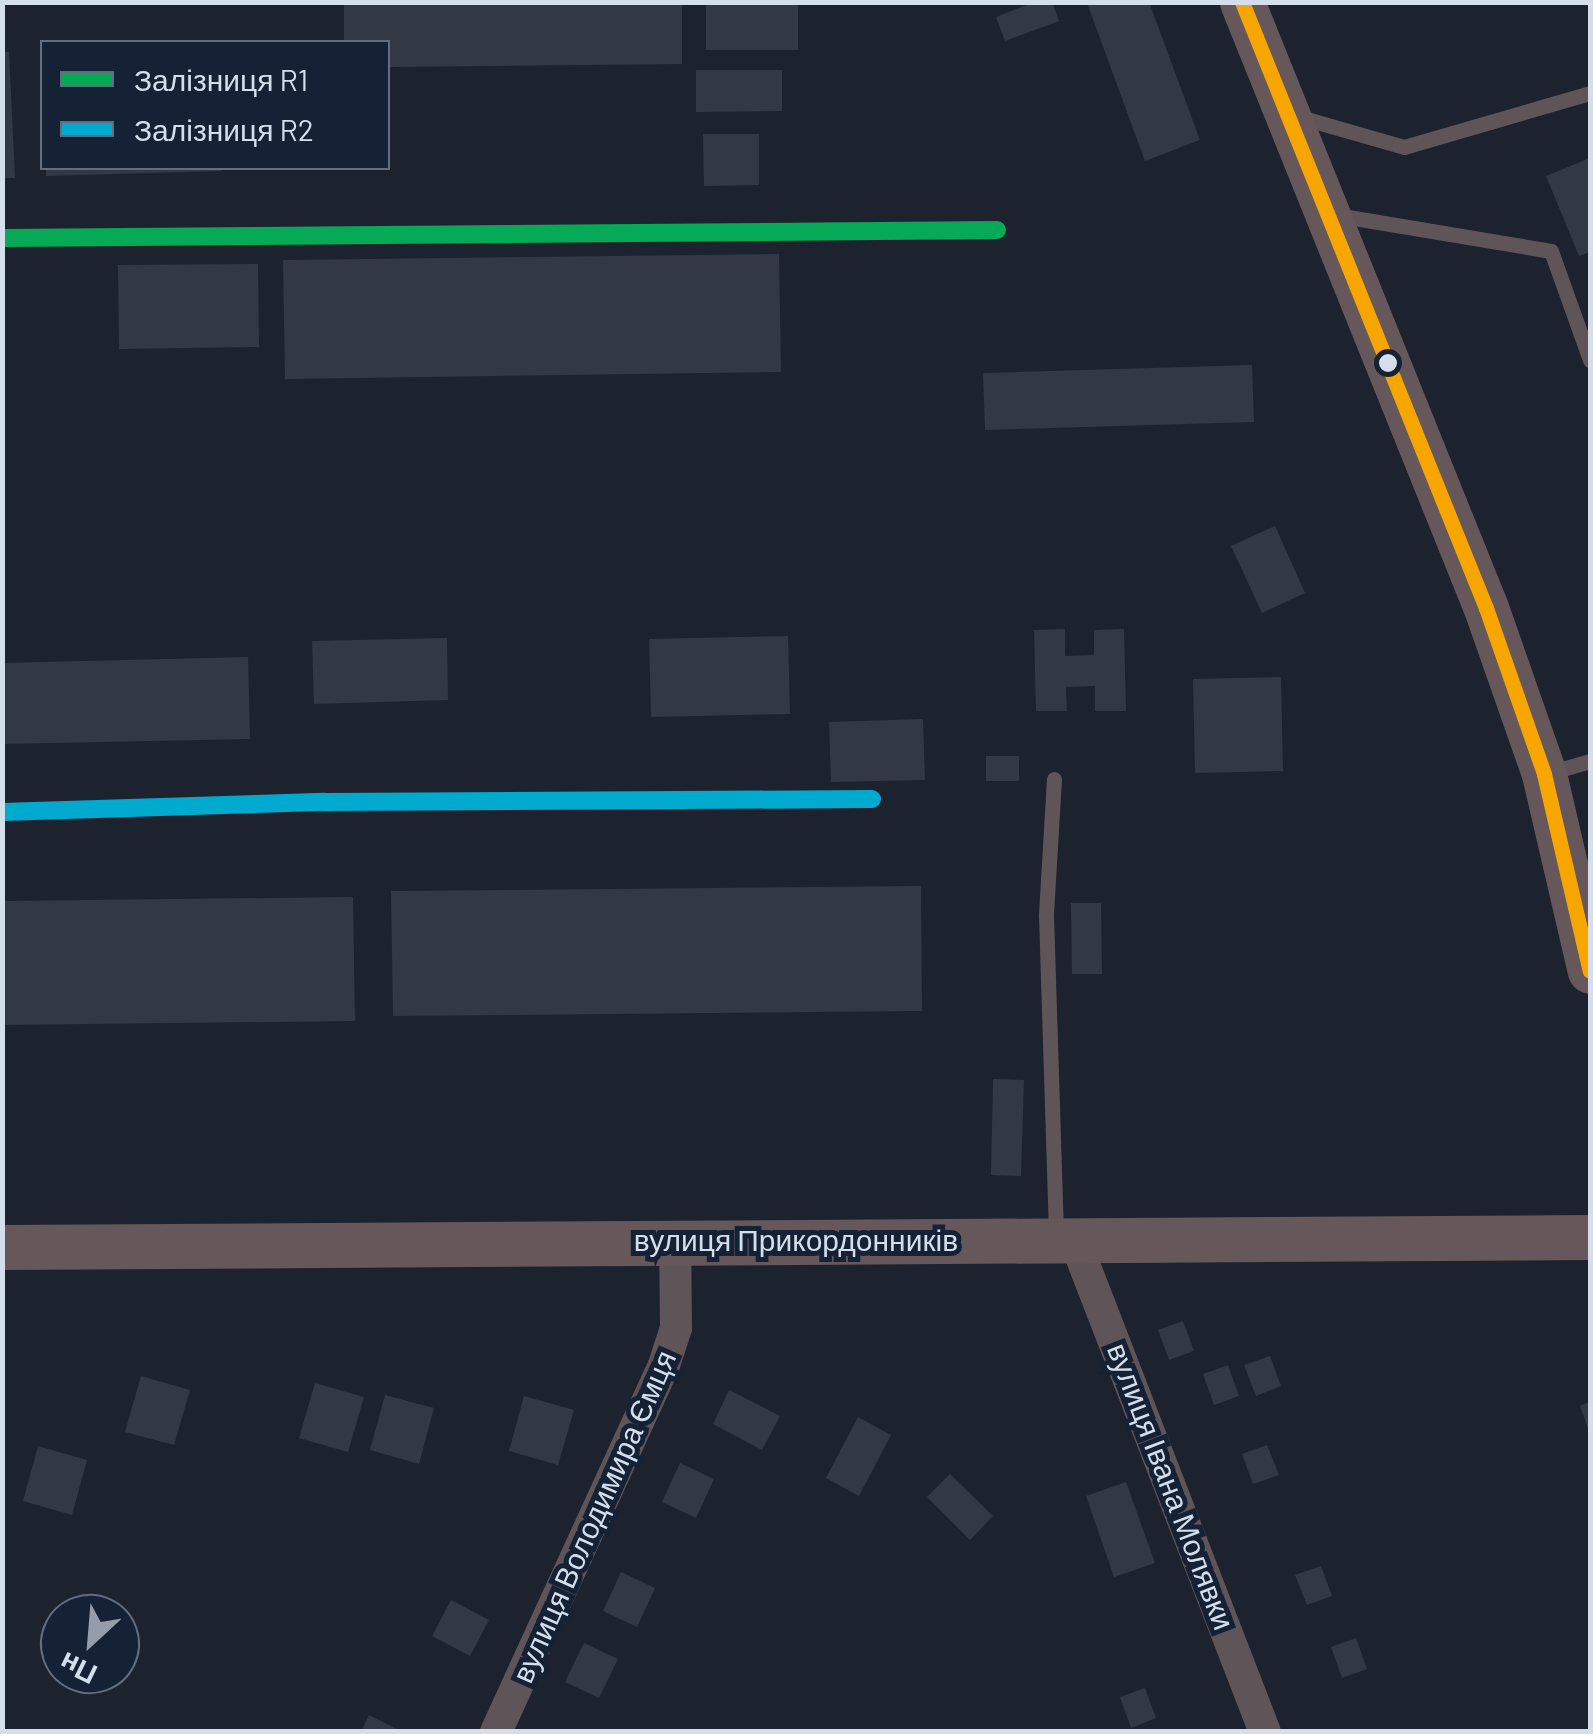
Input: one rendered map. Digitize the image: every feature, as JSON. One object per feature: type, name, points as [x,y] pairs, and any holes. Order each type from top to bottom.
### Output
[{"type":"street","points":[[1242,2],[1486,608],[1544,774],[1590,971]]},
{"type":"street","name":"вулиця Прикордонників","points":[[2,1247],[676,1238],[1066,1241],[1590,1237]]},
{"type":"street","name":"вулиця Володимира Ємця","points":[[496,1732],[663,1368],[676,1328],[676,1238]]},
{"type":"street","name":"вулиця Івана Молявки","points":[[1066,1241],[1266,1732]]},
{"type":"lane","points":[[1286,113],[1404,146],[1590,93]]},
{"type":"lane","points":[[1327,214],[1551,251],[1590,360]]},
{"type":"lane","points":[[1572,309],[1590,302]]},
{"type":"lane","points":[[1544,774],[1590,761]]},
{"type":"lane","points":[[1054,779],[1046,915],[1066,1241]]},
{"type":"building","points":[[344,2],[682,2],[682,64],[390,67],[390,40],[344,40]]},
{"type":"building","points":[[706,2],[798,2],[798,50],[706,50]]},
{"type":"building","points":[[1034,2],[1052,2],[1059,21],[1005,41],[996,17]]},
{"type":"building","points":[[1149,2],[1200,140],[1145,161],[1087,3]]},
{"type":"building","points":[[2,52],[9,52],[15,178],[2,178]]},
{"type":"building","points":[[696,70],[782,70],[782,111],[696,112]]},
{"type":"building","points":[[703,134],[759,134],[759,185],[704,186]]},
{"type":"building","points":[[1590,158],[1590,252],[1579,256],[1546,176]]},
{"type":"building","points":[[46,170],[221,170],[221,171],[46,176]]},
{"type":"building","points":[[779,254],[781,372],[285,379],[283,260]]},
{"type":"building","points":[[258,264],[259,347],[119,349],[118,265]]},
{"type":"building","points":[[1252,365],[1254,422],[985,430],[983,373]]},
{"type":"building","points":[[1275,526],[1305,593],[1262,613],[1231,546]]},
{"type":"building","points":[[1065,629],[1065,656],[1094,655],[1094,630],[1124,629],[1126,711],[1095,711],[1095,686],[1066,687],[1067,711],[1036,711],[1034,630]]},
{"type":"building","points":[[788,636],[790,714],[651,717],[649,639]]},
{"type":"building","points":[[447,638],[448,700],[314,704],[312,641]]},
{"type":"building","points":[[248,657],[250,739],[2,744],[2,663]]},
{"type":"building","points":[[1281,677],[1283,771],[1195,773],[1193,679]]},
{"type":"building","points":[[923,719],[925,780],[831,782],[829,722]]},
{"type":"building","points":[[986,756],[1019,756],[1019,781],[986,781]]},
{"type":"building","points":[[921,886],[922,1011],[393,1016],[391,891]]},
{"type":"building","points":[[353,897],[355,1021],[2,1025],[2,901]]},
{"type":"building","points":[[1071,903],[1101,903],[1102,974],[1072,974]]},
{"type":"building","points":[[993,1079],[1024,1080],[1021,1176],[991,1175]]},
{"type":"building","points":[[1183,1321],[1194,1351],[1169,1360],[1158,1330]]},
{"type":"building","points":[[1270,1356],[1281,1386],[1256,1396],[1244,1365]]},
{"type":"building","points":[[1228,1365],[1239,1396],[1214,1405],[1203,1374]]},
{"type":"building","points":[[141,1376],[190,1390],[174,1445],[125,1432]]},
{"type":"building","points":[[315,1383],[364,1397],[348,1452],[299,1438]]},
{"type":"building","points":[[729,1390],[780,1416],[762,1450],[713,1424]]},
{"type":"building","points":[[385,1395],[434,1408],[419,1464],[370,1450]]},
{"type":"building","points":[[524,1396],[574,1410],[558,1465],[509,1451]]},
{"type":"building","points":[[1590,1402],[1590,1434],[1580,1406]]},
{"type":"building","points":[[858,1417],[891,1435],[859,1496],[826,1478]]},
{"type":"building","points":[[1267,1445],[1279,1475],[1253,1484],[1242,1454]]},
{"type":"building","points":[[38,1446],[87,1460],[72,1515],[23,1501]]},
{"type":"building","points":[[680,1463],[714,1479],[696,1518],[662,1502]]},
{"type":"building","points":[[950,1474],[993,1516],[970,1540],[927,1497]]},
{"type":"building","points":[[1126,1482],[1155,1563],[1114,1577],[1086,1496]]},
{"type":"building","points":[[1321,1566],[1332,1596],[1307,1605],[1295,1575]]},
{"type":"building","points":[[621,1572],[655,1588],[637,1627],[603,1611]]},
{"type":"building","points":[[451,1600],[489,1620],[470,1656],[432,1636]]},
{"type":"building","points":[[1356,1638],[1367,1669],[1342,1678],[1331,1647]]},
{"type":"building","points":[[584,1643],[618,1659],[599,1698],[565,1682]]},
{"type":"building","points":[[1145,1688],[1156,1718],[1131,1728],[1120,1697]]},
{"type":"building","points":[[369,1715],[403,1732],[361,1732]]},
{"type":"rail line","name":"R1","points":[[2,238],[997,230]]},
{"type":"rail line","name":"R2","points":[[2,812],[325,802],[872,799]]},
{"type":"transit line","points":[[1242,2],[1486,608],[1544,774],[1590,971]]}]
